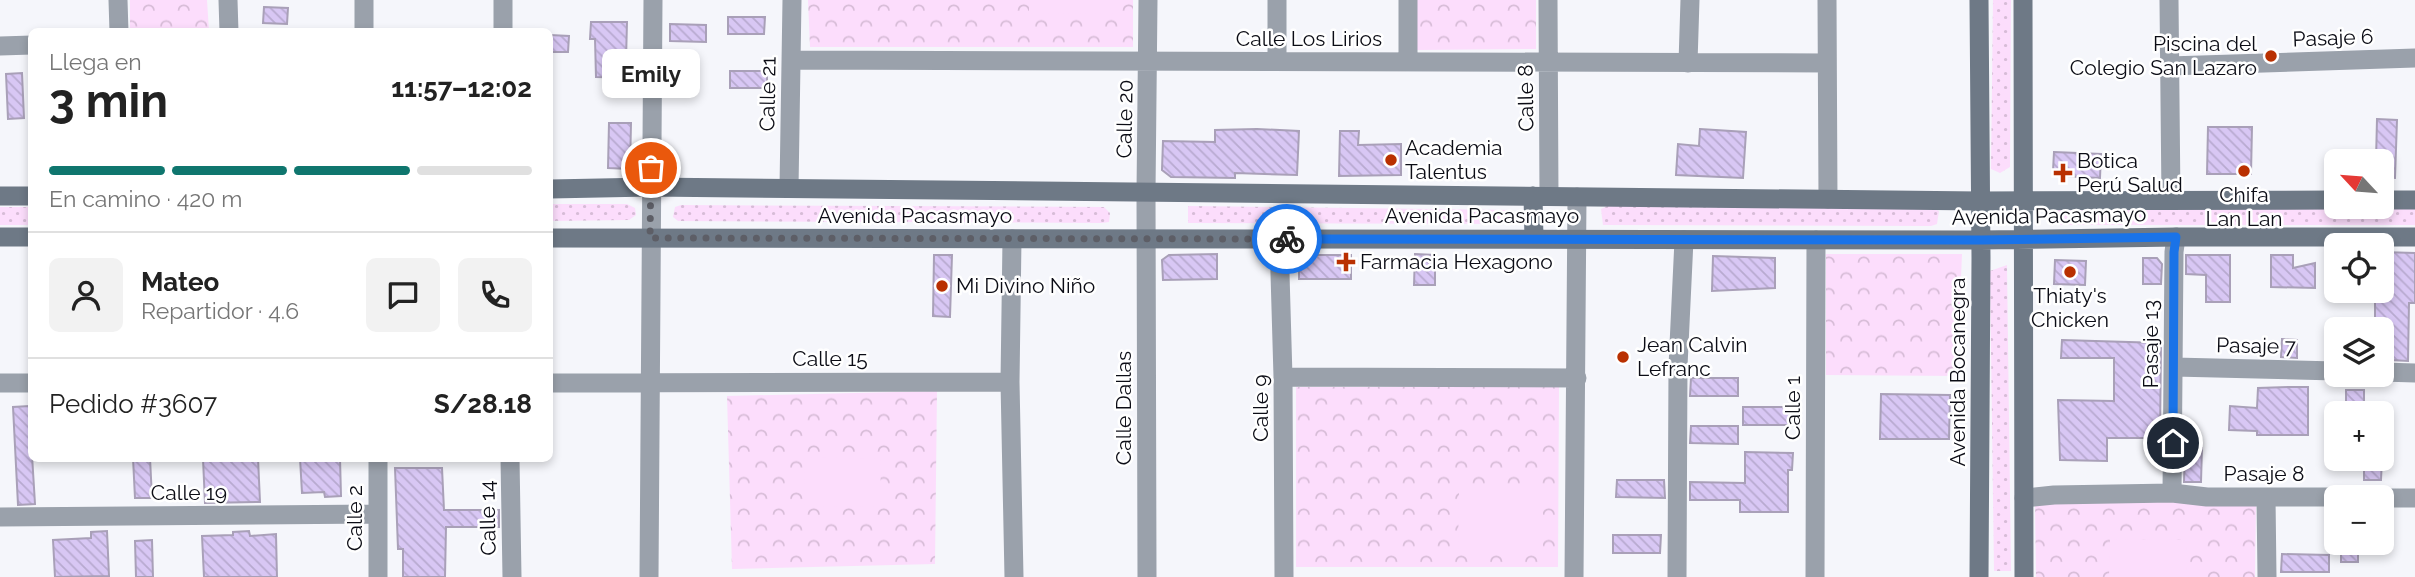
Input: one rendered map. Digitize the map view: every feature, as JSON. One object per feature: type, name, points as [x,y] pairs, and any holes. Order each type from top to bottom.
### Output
[{"type":"main road","name":"Avenida Bocanegra","points":[[1979,0],[1979,577]]},
{"type":"main road","points":[[2023,0],[2024,577]]},
{"type":"main road","name":"Avenida Pacasmayo","points":[[553,189],[789,188],[1980,201],[2324,200]]},
{"type":"main road","points":[[0,196],[28,196]]},
{"type":"main road","points":[[1534,239],[1541,196]]},
{"type":"main road","points":[[2394,200],[2415,200]]},
{"type":"main road","points":[[0,237],[28,237]]},
{"type":"main road","name":"Avenida Pacasmayo","points":[[553,238],[1981,240],[2415,237]]},
{"type":"street","points":[[118,0],[119,28]]},
{"type":"street","points":[[228,0],[229,28]]},
{"type":"street","points":[[364,0],[364,28]]},
{"type":"street","points":[[503,0],[503,28]]},
{"type":"street","points":[[649,577],[653,0]]},
{"type":"street","name":"Calle 21","points":[[789,188],[792,0]]},
{"type":"street","name":"Calle 20","points":[[1146,239],[1148,0]]},
{"type":"street","points":[[1277,0],[1277,61]]},
{"type":"street","points":[[1408,0],[1408,62]]},
{"type":"street","name":"Calle 8","points":[[1541,196],[1548,62],[1548,0]]},
{"type":"street","points":[[1688,63],[1690,0]]},
{"type":"street","points":[[1827,0],[1828,199]]},
{"type":"street","points":[[2169,0],[2171,201]]},
{"type":"street","points":[[0,46],[28,45]]},
{"type":"street","name":"Pasaje 6","points":[[2169,66],[2415,58]]},
{"type":"street","name":"Calle Los Lirios","points":[[791,60],[1827,63]]},
{"type":"street","points":[[1574,577],[1577,197]]},
{"type":"street","name":"Pasaje 13","points":[[2172,493],[2176,237]]},
{"type":"street","points":[[1012,239],[1010,382],[1014,577]]},
{"type":"street","name":"Calle Dallas","points":[[1146,239],[1147,577]]},
{"type":"street","name":"Calle 9","points":[[1279,239],[1284,577]]},
{"type":"street","points":[[1677,577],[1678,366],[1684,240]]},
{"type":"street","name":"Calle 1","points":[[1815,577],[1816,240]]},
{"type":"street","name":"Pasaje 7","points":[[2175,367],[2324,371]]},
{"type":"street","points":[[2394,372],[2415,373]]},
{"type":"street","points":[[1283,377],[1577,378]]},
{"type":"street","name":"Calle 15","points":[[553,383],[1010,382]]},
{"type":"street","points":[[0,383],[28,383]]},
{"type":"street","name":"Calle 2","points":[[378,462],[378,577]]},
{"type":"street","name":"Calle 14","points":[[510,462],[512,577]]},
{"type":"street","name":"Pasaje 8","points":[[2024,498],[2172,493],[2207,497],[2324,497]]},
{"type":"street","points":[[2266,497],[2267,577]]},
{"type":"street","points":[[2394,498],[2415,498]]},
{"type":"street","name":"Calle 19","points":[[0,517],[378,514]]},
{"type":"green space","points":[[130,0],[207,0],[209,28],[130,28]]},
{"type":"green space","points":[[808,0],[1133,0],[1133,47],[810,47]]},
{"type":"green space","points":[[1029,0],[1115,0],[1115,14],[1029,13]]},
{"type":"green space","points":[[1416,0],[1536,0],[1536,49],[1417,50]]},
{"type":"green space","points":[[1993,0],[2011,0],[2010,167],[2000,173],[1991,169]]},
{"type":"green space","points":[[553,204],[627,204],[635,208],[636,215],[629,220],[553,221]]},
{"type":"green space","points":[[1609,205],[1932,208],[1939,211],[1937,224],[1931,226],[1603,225],[1601,209]]},
{"type":"green space","points":[[1188,206],[1512,210],[1511,224],[1188,223]]},
{"type":"green space","points":[[2394,206],[2415,206],[2415,225],[2060,225],[2055,216],[2059,208],[2324,207],[2324,219],[2394,219]]},
{"type":"green space","points":[[0,207],[28,207],[28,225],[0,225]]},
{"type":"green space","points":[[675,207],[1104,207],[1110,213],[1109,222],[1102,223],[678,221],[673,217]]},
{"type":"green space","points":[[1826,254],[1962,254],[1957,376],[1826,375]]},
{"type":"green space","points":[[2007,265],[2011,571],[1994,571],[1990,271]]},
{"type":"green space","points":[[1296,387],[1559,387],[1558,567],[1296,567]]},
{"type":"green space","points":[[937,391],[935,564],[732,569],[727,396]]},
{"type":"green space","points":[[805,457],[881,459],[880,507],[804,506]]},
{"type":"green space","points":[[1459,492],[1543,492],[1543,552],[1458,552]]},
{"type":"green space","points":[[2035,502],[2256,502],[2255,577],[2036,577]]},
{"type":"green space","points":[[2110,539],[2187,540],[2186,577],[2109,577]]},
{"type":"building","points":[[264,7],[288,8],[287,24],[263,23]]},
{"type":"building","points":[[728,17],[765,17],[764,34],[728,34]]},
{"type":"building","points":[[591,22],[627,22],[626,60],[633,60],[633,78],[596,77],[595,39],[590,39]]},
{"type":"building","points":[[670,24],[706,25],[706,42],[670,41]]},
{"type":"building","points":[[553,35],[569,36],[568,52],[553,52]]},
{"type":"building","points":[[730,71],[767,71],[767,88],[730,88]]},
{"type":"building","points":[[22,73],[24,118],[8,119],[6,74]]},
{"type":"building","points":[[2377,119],[2397,120],[2395,178],[2394,149],[2376,149]]},
{"type":"building","points":[[609,123],[631,123],[630,169],[608,168]]},
{"type":"building","points":[[2208,127],[2252,127],[2251,174],[2207,174]]},
{"type":"building","points":[[1700,129],[1746,132],[1743,178],[1676,175],[1678,144],[1699,146]]},
{"type":"building","points":[[1215,130],[1299,131],[1297,175],[1235,173],[1235,178],[1171,177],[1162,170],[1163,141],[1215,142]]},
{"type":"building","points":[[1340,131],[1359,131],[1358,145],[1401,144],[1401,175],[1339,176]]},
{"type":"building","points":[[2054,152],[2101,154],[2100,178],[2058,176],[2053,171]]},
{"type":"building","points":[[2394,252],[2415,253],[2415,303],[2409,303],[2408,361],[2394,360],[2394,317],[2375,317],[2375,303],[2394,303]]},
{"type":"building","points":[[1217,254],[1217,279],[1163,280],[1162,260],[1169,255]]},
{"type":"building","points":[[1415,254],[1435,255],[1435,285],[1414,285]]},
{"type":"building","name":"Mi Divino Niño","points":[[934,255],[952,255],[950,317],[933,316]]},
{"type":"building","points":[[1304,255],[1351,255],[1351,279],[1299,279],[1299,260]]},
{"type":"building","points":[[2186,255],[2230,255],[2230,302],[2206,302],[2206,275],[2186,274]]},
{"type":"building","points":[[2271,255],[2293,255],[2293,268],[2315,263],[2315,288],[2271,287]]},
{"type":"building","points":[[1713,256],[1775,258],[1775,288],[1712,291]]},
{"type":"building","points":[[2143,258],[2157,258],[2162,264],[2161,284],[2143,284]]},
{"type":"building","name":"Thiaty's Chicken","points":[[2055,260],[2086,261],[2085,285],[2054,284]]},
{"type":"building","points":[[2282,339],[2297,340],[2297,358],[2281,357]]},
{"type":"building","points":[[2062,340],[2161,343],[2160,438],[2107,438],[2107,461],[2060,460],[2058,400],[2114,401],[2114,358],[2061,358]]},
{"type":"building","points":[[1691,378],[1738,378],[1738,396],[1690,396]]},
{"type":"building","points":[[2308,387],[2308,435],[2257,435],[2257,431],[2229,430],[2230,406],[2257,408],[2258,388]]},
{"type":"building","points":[[2346,390],[2364,390],[2364,401],[2346,401]]},
{"type":"building","points":[[1881,394],[1950,395],[1949,439],[1880,439]]},
{"type":"building","points":[[28,406],[28,462],[32,462],[35,504],[18,505],[13,407]]},
{"type":"building","points":[[1743,407],[1790,407],[1790,425],[1743,425]]},
{"type":"building","points":[[1691,426],[1738,426],[1738,444],[1690,443]]},
{"type":"building","points":[[2185,448],[2202,448],[2201,482],[2184,482]]},
{"type":"building","points":[[1745,452],[1793,453],[1792,470],[1788,470],[1788,512],[1740,512],[1740,500],[1690,500],[1690,482],[1745,483]]},
{"type":"building","points":[[133,462],[150,462],[152,498],[135,498]]},
{"type":"building","points":[[203,462],[258,462],[260,502],[205,503]]},
{"type":"building","points":[[300,462],[340,462],[341,496],[325,497],[324,492],[302,493]]},
{"type":"building","points":[[395,468],[442,468],[444,510],[499,510],[499,527],[446,527],[445,577],[403,577],[403,549],[398,549]]},
{"type":"building","points":[[2364,471],[2381,471],[2381,480],[2364,480]]},
{"type":"building","points":[[1617,480],[1664,480],[1665,498],[1616,497]]},
{"type":"building","points":[[107,531],[109,576],[55,577],[53,540],[91,538],[91,532]]},
{"type":"building","points":[[249,531],[250,536],[276,534],[277,577],[204,577],[202,536],[233,535],[233,532]]},
{"type":"building","points":[[1613,535],[1661,535],[1660,553],[1613,553]]},
{"type":"building","points":[[152,540],[153,577],[136,577],[135,541]]},
{"type":"building","points":[[2282,554],[2329,555],[2329,572],[2281,572]]},
{"type":"building","points":[[2341,555],[2358,555],[2358,562],[2341,562]]},
{"type":"way so far","points":[[651,168],[650,238],[1287,239]]},
{"type":"place","name":"Piscina del Colegio San Lazaro","points":[[2271,56]]},
{"type":"place","name":"Academia Talentus","points":[[1391,160]]},
{"type":"place","name":"Emily","points":[[651,168]]},
{"type":"place","name":"Chifa Lan Lan","points":[[2244,171]]},
{"type":"place","name":"Botica Perú Salud","points":[[2063,173]]},
{"type":"place","name":"Farmacia Hexagono","points":[[1346,262]]},
{"type":"place","name":"Thiaty's Chicken","points":[[2070,272]]},
{"type":"place","name":"Mi Divino Niño","points":[[942,286]]},
{"type":"place","name":"Jean Calvin Lefranc","points":[[1623,357]]},
{"type":"route","points":[[1287,239],[1981,240],[2176,237],[2173,443]]}]
